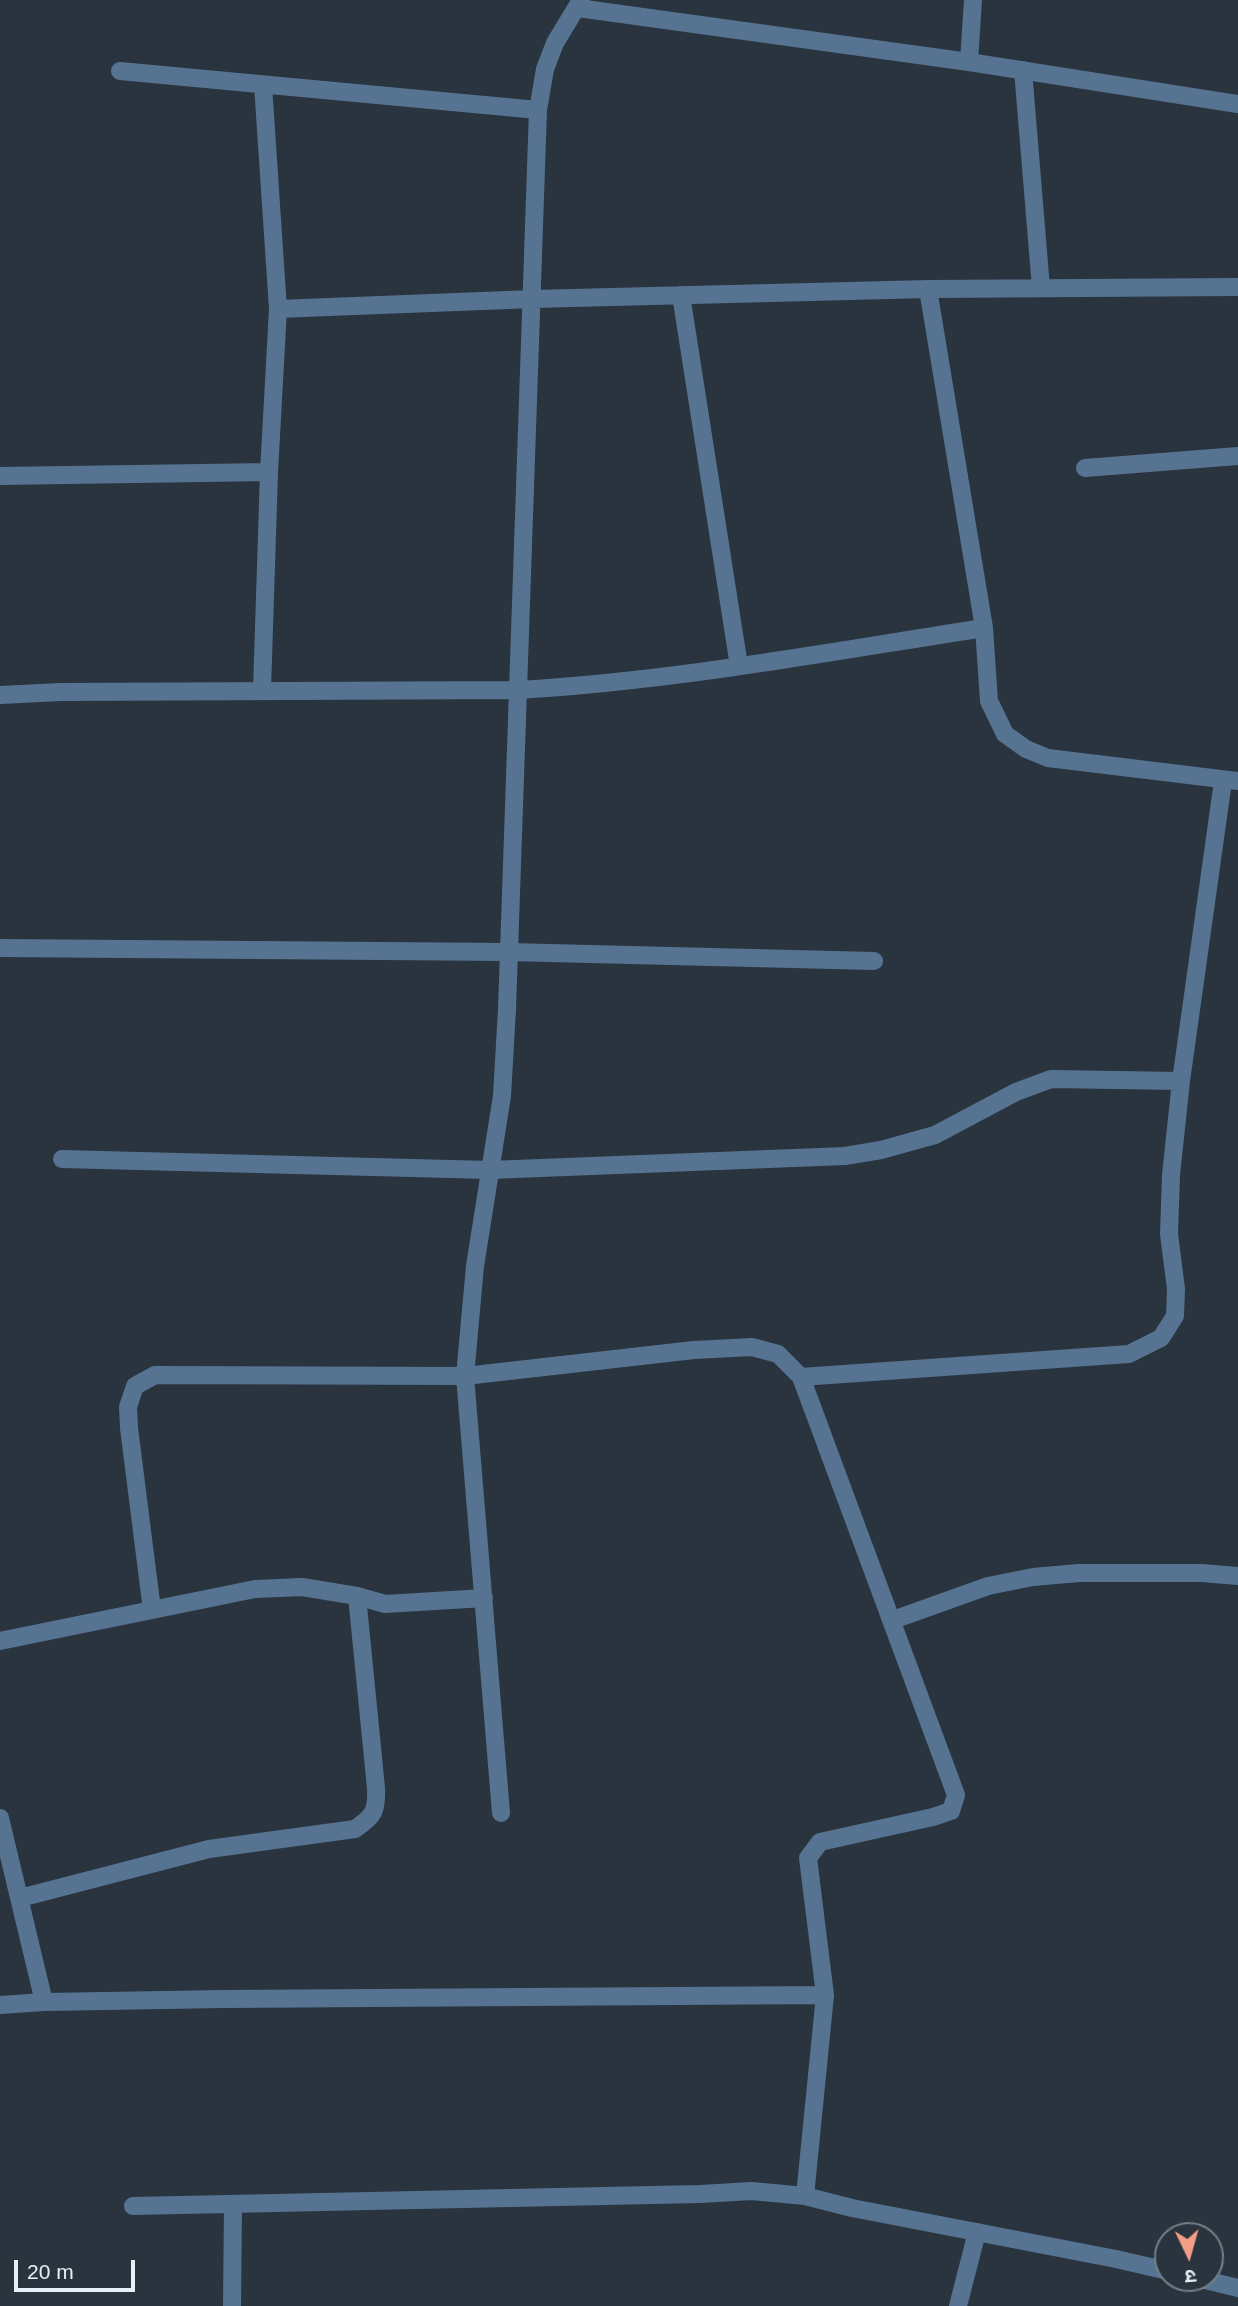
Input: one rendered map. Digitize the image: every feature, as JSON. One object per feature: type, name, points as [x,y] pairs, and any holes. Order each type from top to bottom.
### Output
[{"type":"street","points":[[969,62],[973,0]]},
{"type":"street","points":[[501,1813],[465,1376],[475,1266],[502,1096],[538,110],[545,69],[555,43],[580,4],[1238,104]]},
{"type":"street","points":[[1023,70],[1041,288]]},
{"type":"street","points":[[120,72],[538,110]]},
{"type":"street","points":[[262,85],[278,309],[269,472],[262,690]]},
{"type":"street","points":[[278,309],[533,299],[928,289],[1238,287]]},
{"type":"street","points":[[800,1377],[1129,1354],[1161,1338],[1175,1316],[1176,1289],[1169,1234],[1171,1175],[1181,1082],[1231,781],[1048,758],[1026,749],[1005,734],[989,701],[984,628],[928,289]]},
{"type":"street","points":[[681,295],[739,666]]},
{"type":"street","points":[[1084,468],[1238,456]]},
{"type":"street","points":[[0,476],[269,472]]},
{"type":"street","points":[[0,695],[262,690],[518,690],[584,686],[739,666],[984,628]]},
{"type":"street","points":[[0,948],[509,953],[874,961]]},
{"type":"street","points":[[62,1159],[491,1170],[845,1156],[881,1150],[934,1135],[1016,1092],[1051,1079],[1181,1082]]},
{"type":"street","points":[[152,1611],[128,1407],[135,1386],[155,1375],[465,1376],[694,1350],[752,1347],[778,1354],[800,1377],[893,1620],[956,1795],[951,1811],[820,1843],[808,1858],[825,1995],[805,2196]]},
{"type":"street","points":[[893,1620],[988,1586],[1033,1577],[1079,1573],[1238,1576]]},
{"type":"street","points":[[0,1641],[255,1589],[302,1587],[357,1596],[385,1604],[484,1598]]},
{"type":"street","points":[[20,1898],[209,1849],[355,1829],[369,1819],[376,1806],[376,1788],[357,1596]]},
{"type":"street","points":[[0,1818],[44,2001]]},
{"type":"street","points":[[0,2005],[44,2001],[825,1995]]},
{"type":"street","points":[[134,2206],[752,2191],[805,2196],[852,2208],[1154,2268]]},
{"type":"street","points":[[232,2306],[233,2204]]},
{"type":"street","points":[[958,2306],[977,2232]]}]
